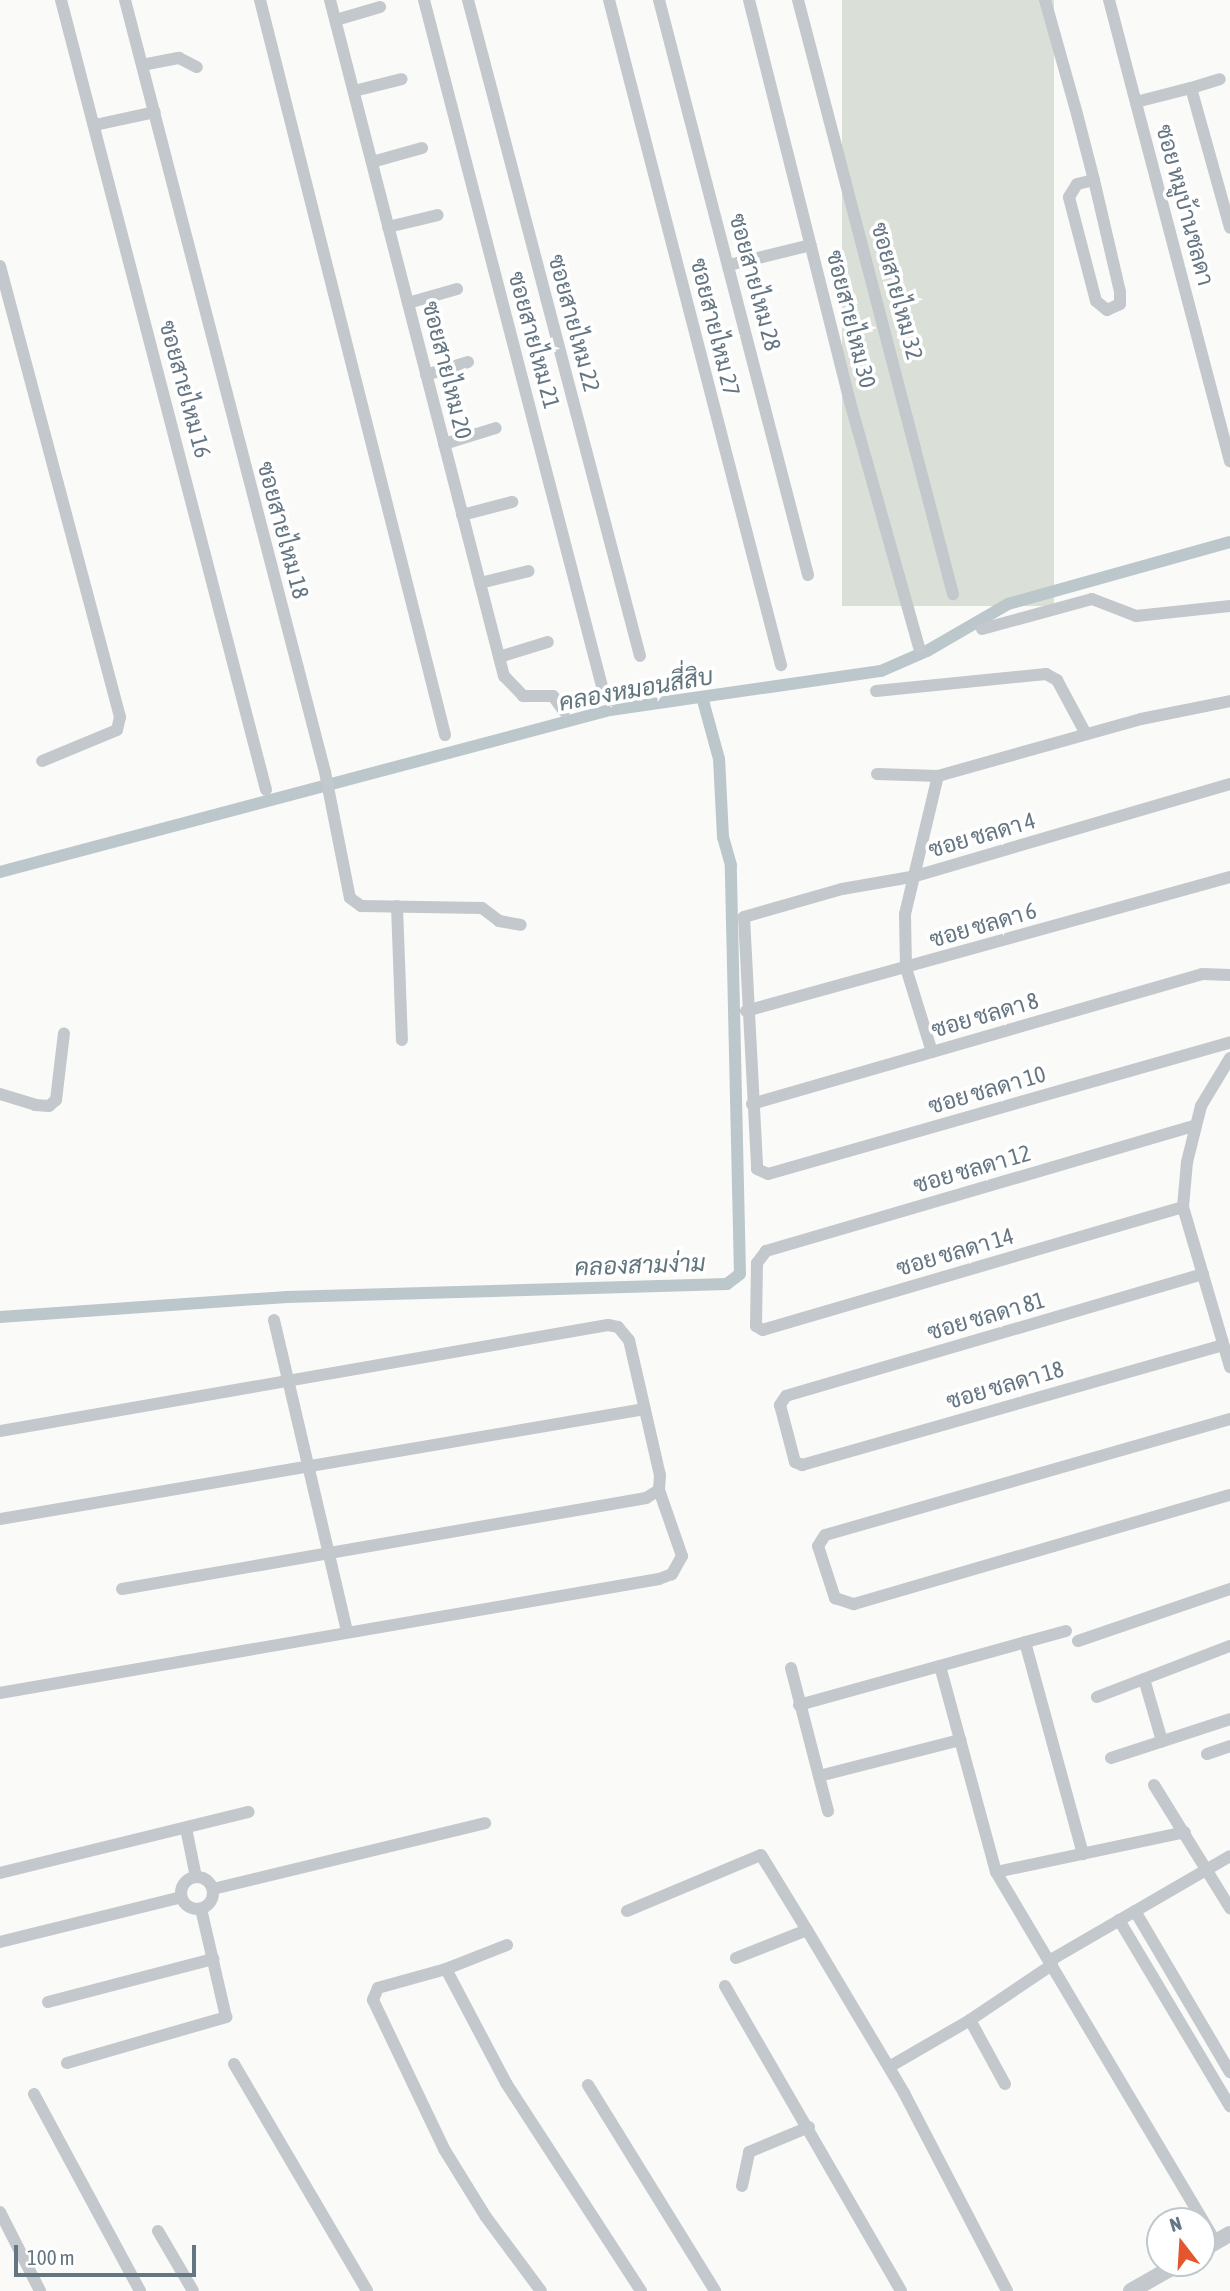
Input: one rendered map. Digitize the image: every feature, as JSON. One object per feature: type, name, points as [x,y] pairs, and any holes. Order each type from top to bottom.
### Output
[{"type":"street","name":"ซอยสายไหม 16","points":[[61,0],[266,790]]},
{"type":"street","name":"ซอยสายไหม 18","points":[[125,0],[325,772],[352,902],[361,906],[482,908],[499,921],[521,925]]},
{"type":"street","points":[[260,0],[445,735]]},
{"type":"street","name":"ซอยสายไหม 20","points":[[330,0],[504,676],[526,698],[553,696],[564,711]]},
{"type":"street","name":"ซอยสายไหม 21","points":[[424,0],[603,690]]},
{"type":"street","name":"ซอยสายไหม 22","points":[[468,0],[640,656]]},
{"type":"street","name":"ซอยสายไหม 27","points":[[609,0],[781,665]]},
{"type":"street","name":"ซอยสายไหม 28","points":[[659,0],[808,575]]},
{"type":"street","name":"ซอยสายไหม 30","points":[[749,0],[811,245],[919,647]]},
{"type":"street","name":"ซอยสายไหม 32","points":[[798,0],[953,594]]},
{"type":"street","points":[[1045,0],[1094,180],[1121,298],[1107,310],[1096,301],[1069,197],[1077,184],[1094,180]]},
{"type":"street","name":"ซอย หมูบ้านชลดา","points":[[1109,0],[1230,461]]},
{"type":"street","points":[[335,20],[380,7]]},
{"type":"street","points":[[142,65],[179,58],[197,67]]},
{"type":"street","points":[[354,91],[402,79]]},
{"type":"street","points":[[1136,102],[1220,79]]},
{"type":"street","points":[[1191,88],[1230,228]]},
{"type":"street","points":[[94,125],[155,112]]},
{"type":"street","points":[[372,162],[422,148]]},
{"type":"street","points":[[388,227],[438,215]]},
{"type":"street","points":[[729,265],[811,245]]},
{"type":"street","points":[[0,266],[120,717],[117,730],[42,761]]},
{"type":"street","points":[[408,303],[457,289]]},
{"type":"street","points":[[426,374],[468,362]]},
{"type":"street","points":[[444,444],[496,428]]},
{"type":"street","points":[[462,515],[512,502]]},
{"type":"street","points":[[480,583],[529,571]]},
{"type":"street","points":[[982,629],[1092,599],[1136,617],[1230,606]]},
{"type":"street","points":[[499,657],[548,642]]},
{"type":"street","points":[[876,691],[1046,674],[1057,680],[1086,734]]},
{"type":"street","points":[[877,774],[938,776],[1086,734],[1230,701]]},
{"type":"street","points":[[932,1052],[906,968],[905,914],[911,877],[938,776]]},
{"type":"street","name":"ซอย ชลดา 4","points":[[746,1011],[744,917],[842,889],[911,877],[1230,784]]},
{"type":"street","name":"ซอย ชลดา 6","points":[[746,1011],[1230,877]]},
{"type":"street","points":[[397,906],[402,1040]]},
{"type":"street","name":"ซอย ชลดา 8","points":[[752,1104],[1202,974],[1230,975]]},
{"type":"street","points":[[746,1011],[752,1104]]},
{"type":"street","points":[[0,1094],[35,1105],[49,1106],[56,1100],[64,1033]]},
{"type":"street","name":"ซอย ชลดา 10","points":[[752,1104],[757,1169],[768,1174],[1230,1042]]},
{"type":"street","points":[[1230,1058],[1201,1106],[1186,1162],[1184,1207],[1230,1367]]},
{"type":"street","name":"ซอย ชลดา 12","points":[[754,1308],[760,1256],[1196,1125]]},
{"type":"street","name":"ซอย ชลดา 14","points":[[754,1308],[756,1326],[763,1330],[1184,1207]]},
{"type":"street","name":"ซอย ชลดา 81","points":[[798,1465],[781,1399],[1203,1274]]},
{"type":"street","points":[[274,1320],[331,1556],[346,1631]]},
{"type":"street","points":[[0,1431],[608,1325],[618,1327],[629,1340],[660,1475],[659,1490],[682,1556],[672,1574],[0,1693]]},
{"type":"street","name":"ซอย ชลดา 18","points":[[798,1465],[1223,1345]]},
{"type":"street","points":[[0,1519],[645,1409]]},
{"type":"street","points":[[1230,1419],[819,1539],[835,1598],[859,1603],[1230,1495]]},
{"type":"street","points":[[122,1589],[331,1556],[646,1498],[659,1490]]},
{"type":"street","points":[[1078,1641],[1230,1589]]},
{"type":"street","points":[[799,1705],[1066,1631]]},
{"type":"street","points":[[1025,1642],[1083,1854]]},
{"type":"street","points":[[1097,1697],[1230,1646]]},
{"type":"street","points":[[940,1666],[996,1872],[1195,2207]]},
{"type":"street","points":[[791,1668],[828,1811]]},
{"type":"street","points":[[1144,1679],[1162,1741]]},
{"type":"street","points":[[1111,1758],[1230,1719]]},
{"type":"street","points":[[819,1776],[960,1740]]},
{"type":"street","points":[[1207,1754],[1230,1746]]},
{"type":"street","points":[[1154,1785],[1230,1908]]},
{"type":"street","points":[[0,1873],[249,1811]]},
{"type":"street","points":[[213,1889],[485,1823]]},
{"type":"street","points":[[186,1828],[196,1877]]},
{"type":"street","points":[[996,1872],[1185,1832]]},
{"type":"street","points":[[627,1911],[761,1855],[888,2067],[1007,2291]]},
{"type":"street","points":[[888,2067],[970,2020],[1051,1963],[1119,1920],[1230,1856]]},
{"type":"street","points":[[196,1877],[207,1880],[213,1889],[212,1899],[201,1909],[191,1908],[182,1897],[186,1882],[196,1877]]},
{"type":"street","points":[[0,1942],[182,1897]]},
{"type":"street","points":[[67,2063],[226,2017],[201,1909]]},
{"type":"street","points":[[1135,1911],[1230,2072]]},
{"type":"street","points":[[1119,1920],[1230,2106]]},
{"type":"street","points":[[736,1958],[807,1930]]},
{"type":"street","points":[[506,1945],[446,1969],[378,1988],[373,2000],[444,2149],[486,2217],[541,2291]]},
{"type":"street","points":[[48,2003],[213,1959]]},
{"type":"street","points":[[446,1969],[506,2082],[641,2291]]},
{"type":"street","points":[[725,1986],[809,2127],[901,2291]]},
{"type":"street","points":[[970,2020],[1005,2084]]},
{"type":"street","points":[[1200,2055],[1215,2046]]},
{"type":"street","points":[[234,2064],[367,2291]]},
{"type":"street","points":[[588,2085],[715,2291]]},
{"type":"street","points":[[34,2094],[141,2291]]},
{"type":"street","points":[[742,2186],[749,2152],[809,2127]]},
{"type":"street","points":[[0,2212],[40,2291]]},
{"type":"street","points":[[158,2231],[193,2291]]},
{"type":"street","points":[[1131,2291],[1156,2277]]},
{"type":"shaded area","points":[[842,0],[1054,0],[1054,606],[842,606]]},
{"type":"waterway","name":"คลองหมอนสี่สิบ","points":[[0,872],[610,710],[881,671],[927,651],[1008,604],[1230,542]]},
{"type":"waterway","name":"คลองสามง่าม","points":[[0,1317],[287,1297],[727,1284],[740,1274],[731,865],[723,837],[719,759],[702,697]]}]
